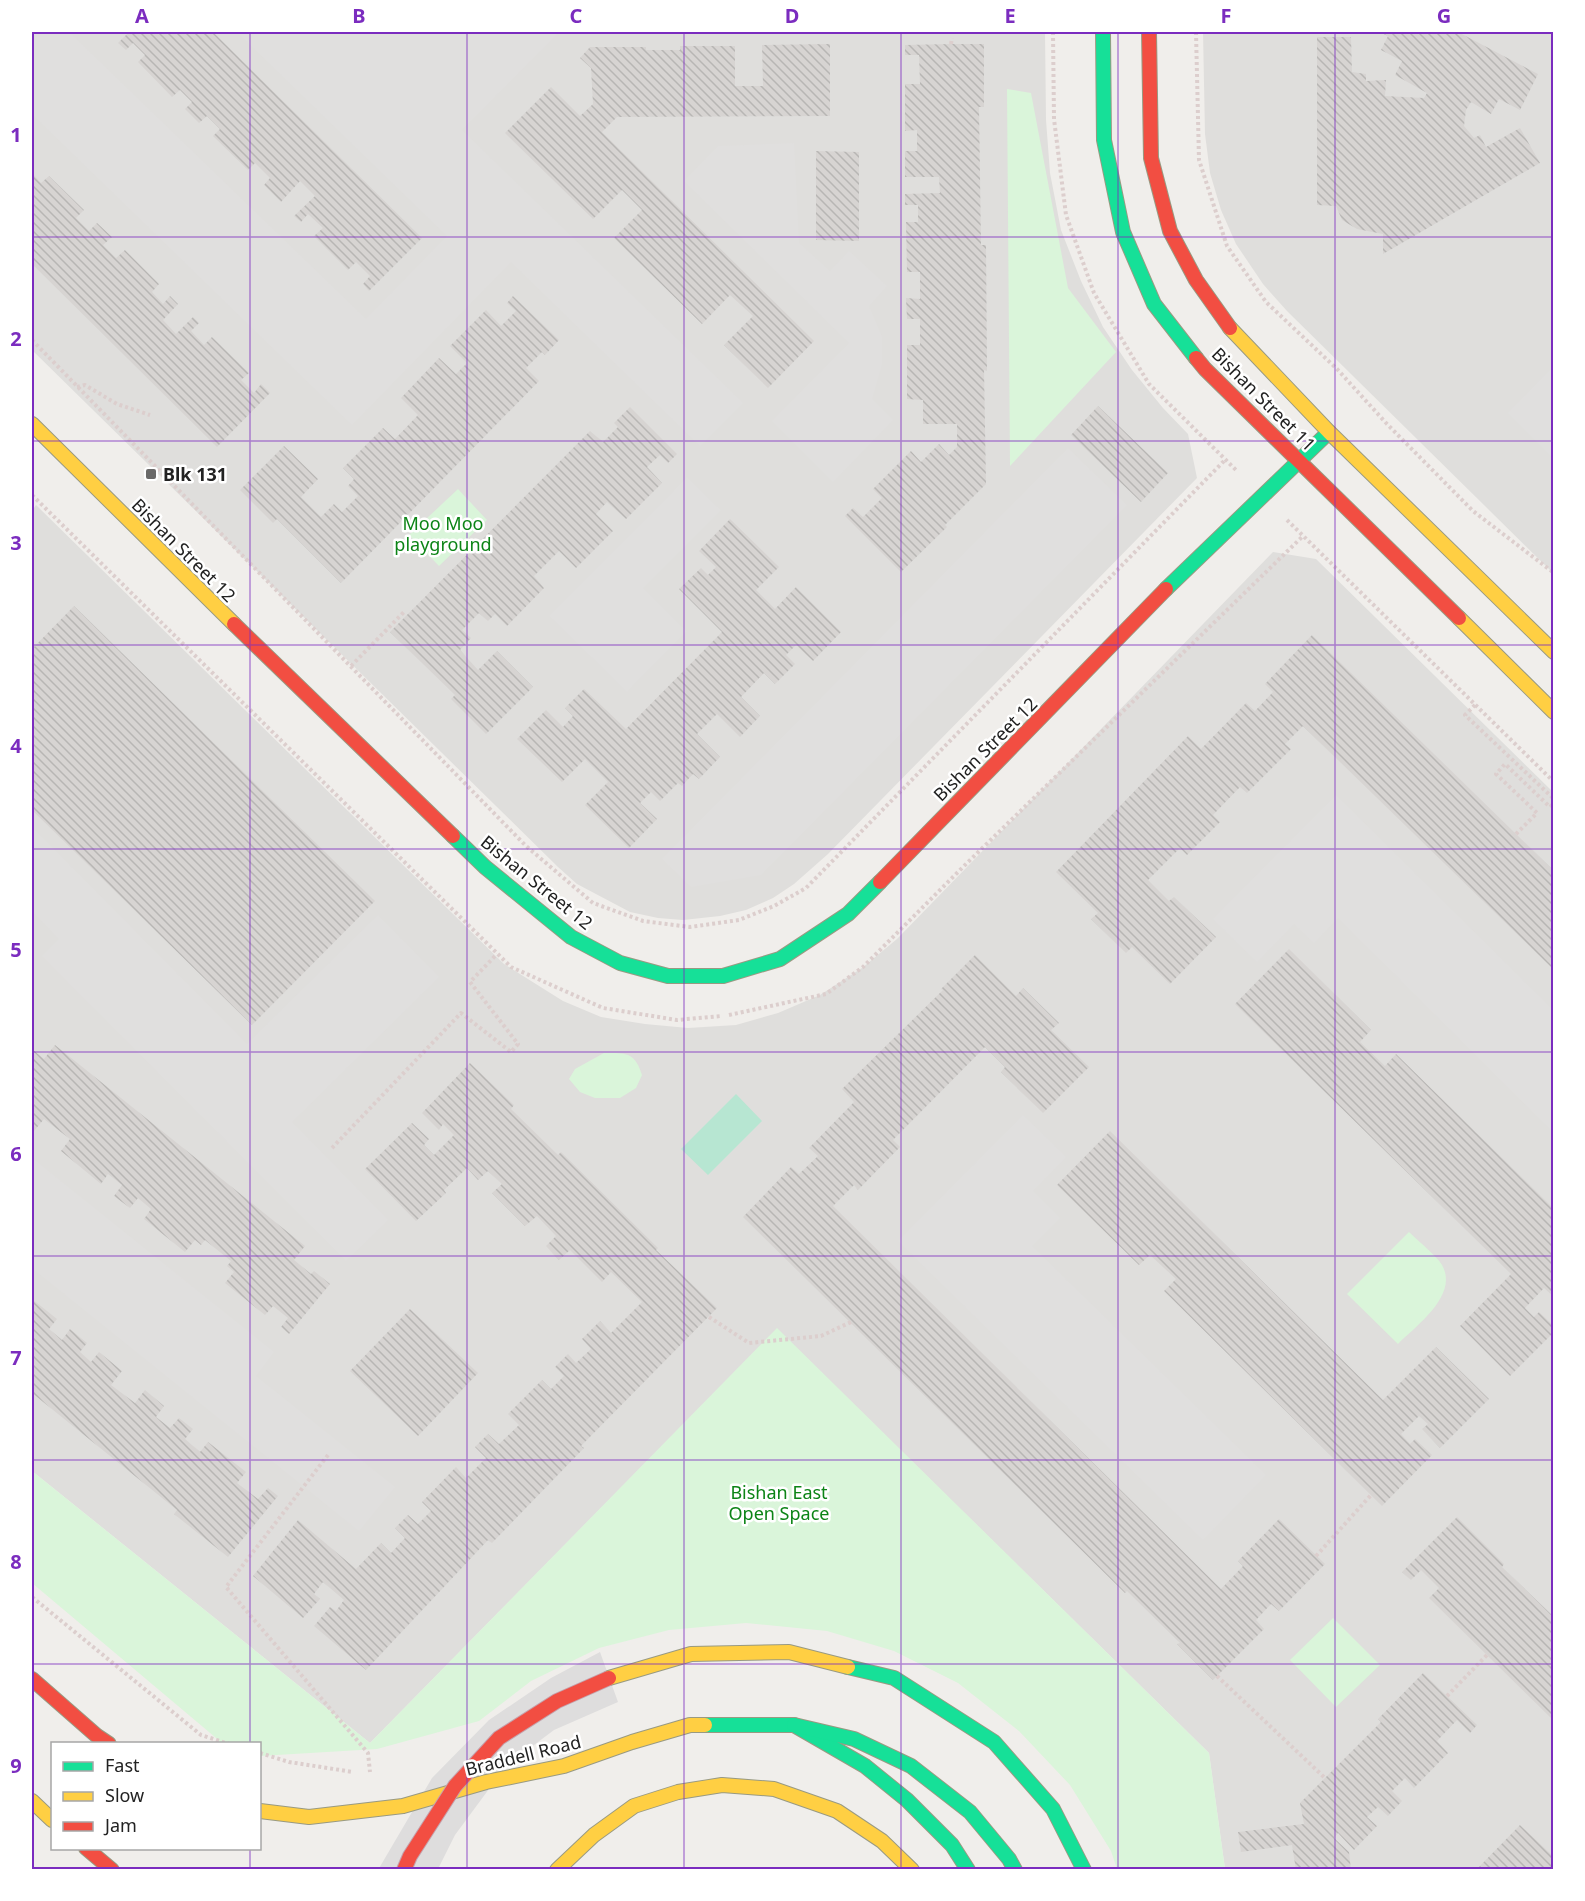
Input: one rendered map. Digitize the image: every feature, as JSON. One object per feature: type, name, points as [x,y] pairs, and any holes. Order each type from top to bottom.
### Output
[{"type":"main road","name":"Bishan Street 11","points":[[1103,32],[1104,140],[1123,232],[1154,304],[1206,369],[1554,712]]},
{"type":"main road","name":"Bishan Street 11","points":[[1149,32],[1151,158],[1170,231],[1196,280],[1234,334],[1329,432],[1554,652]]},
{"type":"main road","name":"Bishan Street 12","points":[[32,424],[192,583],[485,867],[571,937],[620,963],[668,976],[723,976],[780,959],[848,914],[1196,560],[1329,432]]},
{"type":"main road","points":[[404,1869],[410,1856],[456,1786],[499,1738],[557,1701],[609,1678],[691,1654],[789,1652],[894,1678],[994,1742],[1053,1809],[1084,1869]]},
{"type":"main road","points":[[32,1678],[97,1736],[107,1742]]},
{"type":"main road","name":"Braddell Road","points":[[261,1811],[309,1817],[403,1806],[486,1782],[564,1766],[690,1725],[794,1725],[854,1739],[911,1766],[970,1812],[1015,1869]]},
{"type":"main road","points":[[794,1725],[865,1766],[907,1800],[952,1845],[968,1869]]},
{"type":"main road","points":[[557,1869],[594,1835],[634,1806],[678,1792],[722,1785],[774,1789],[837,1811],[882,1841],[912,1869]]},
{"type":"main road","points":[[32,1801],[51,1819]]},
{"type":"main road","points":[[83,1850],[102,1869]]},
{"type":"main road","points":[[88,1850],[112,1869]]},
{"type":"path","points":[[1196,32],[1199,160],[1227,246],[1266,302],[1336,369],[1473,512],[1554,573]]},
{"type":"path","points":[[951,44],[952,38]]},
{"type":"path","points":[[32,340],[526,846],[593,903],[643,921],[690,927],[739,920],[774,906],[806,888],[1225,460]]},
{"type":"path","points":[[77,387],[85,385],[117,404],[150,415]]},
{"type":"path","points":[[32,495],[511,967],[603,1008],[676,1020],[735,1014],[826,994],[863,967],[895,937],[967,863],[1303,536],[1554,782]]},
{"type":"path","points":[[351,666],[404,612]]},
{"type":"path","points":[[1475,705],[1465,715],[1554,801],[1550,807],[1505,764],[1496,774],[1537,813],[1516,834]]},
{"type":"path","points":[[332,1148],[461,1013],[511,1052],[518,1044],[470,982],[497,954]]},
{"type":"path","points":[[709,1317],[749,1343],[821,1336],[851,1322]]},
{"type":"path","points":[[328,1455],[226,1587],[368,1753],[369,1810]]},
{"type":"path","points":[[1316,1556],[1371,1495]]},
{"type":"path","points":[[32,1597],[201,1735],[226,1742]]},
{"type":"path","points":[[1447,1696],[1487,1655]]},
{"type":"path","points":[[1217,1676],[1325,1778]]},
{"type":"path","points":[[261,1753],[289,1762],[358,1773]]},
{"type":"shaded area","points":[[32,32],[1045,32],[1046,120],[1050,173],[1061,230],[1081,281],[1103,327],[1132,370],[1188,434],[1197,478],[828,854],[794,884],[773,898],[746,910],[720,916],[683,920],[630,912],[577,884],[558,867],[32,350]]},
{"type":"shaded area","points":[[32,32],[69,32],[366,319],[447,236],[237,32],[559,32],[462,130],[743,403],[700,446],[511,262],[352,425],[32,114]]},
{"type":"shaded area","points":[[1203,32],[1553,32],[1553,573],[1287,311],[1263,284],[1236,244],[1221,210],[1210,173],[1205,134]]},
{"type":"shaded area","points":[[794,143],[799,243],[830,271],[849,251],[887,286],[869,306],[882,337],[882,364],[872,399],[893,420],[833,482],[772,421],[849,343],[684,181],[718,146]]},
{"type":"shaded area","points":[[1553,367],[1553,458],[1508,413]]},
{"type":"shaded area","points":[[1068,448],[1127,505],[761,875],[691,887],[662,859]]},
{"type":"shaded area","points":[[687,477],[721,510],[643,588],[687,631],[627,692],[549,616]]},
{"type":"shaded area","points":[[36,505],[504,964],[563,1001],[601,1017],[688,1028],[736,1025],[778,1013],[820,995],[862,968],[897,939],[1273,552],[1316,559],[1553,792],[1553,1869],[1225,1869],[1209,1753],[777,1329],[370,1743],[32,1471],[32,511]]},
{"type":"shaded area","points":[[1336,795],[1553,1010],[1553,1132],[1338,918],[1314,943],[1294,924],[1257,962],[1213,919]]},
{"type":"shaded area","points":[[32,827],[247,1044],[378,915],[439,977],[292,1122],[388,1220],[346,1261],[42,956],[59,939],[32,911]]},
{"type":"shaded area","points":[[1023,1115],[1066,1157],[1033,1191],[1060,1218],[1032,1246],[1266,1475],[1203,1540],[898,1241]]},
{"type":"shaded area","points":[[32,1158],[274,1352],[256,1376],[395,1487],[359,1531],[32,1268]]},
{"type":"green space","points":[[1007,89],[1031,93],[1068,288],[1116,352],[1010,466]]},
{"type":"green space","name":"Moo Moo playground","points":[[458,489],[487,520],[439,566],[409,535]]},
{"type":"green space","points":[[604,1053],[629,1055],[636,1062],[642,1075],[636,1088],[620,1098],[595,1098],[580,1092],[569,1079],[575,1069]]},
{"type":"green space","points":[[736,1094],[762,1121],[708,1175],[681,1149]]},
{"type":"green space","points":[[1409,1232],[1442,1265],[1446,1276],[1445,1287],[1434,1309],[1398,1344],[1347,1294]]},
{"type":"green space","name":"Bishan East Open Space","points":[[777,1328],[1209,1753],[1225,1869],[1117,1869],[1111,1851],[1070,1785],[1019,1731],[958,1683],[894,1651],[827,1631],[746,1623],[669,1630],[599,1648],[531,1681],[479,1721],[377,1749],[261,1756],[261,1742],[221,1742],[32,1583],[32,1471],[370,1743]]},
{"type":"green space","points":[[1333,1618],[1380,1665],[1336,1707],[1290,1660]]},
{"type":"pier","points":[[600,1652],[618,1702],[554,1730],[506,1766],[455,1835],[438,1869],[378,1870],[432,1778],[489,1720],[551,1678]]},
{"type":"building","points":[[129,32],[213,32],[422,238],[369,291],[363,284],[370,276],[356,262],[348,270],[314,236],[323,228],[308,214],[301,222],[294,216],[315,196],[300,181],[281,202],[264,185],[270,178],[255,163],[248,170],[213,136],[220,129],[207,116],[199,123],[185,109],[192,102],[180,90],[172,97],[138,62],[145,55],[133,43],[126,50],[118,43]]},
{"type":"building","points":[[1379,32],[1458,32],[1538,74],[1520,110],[1499,99],[1491,114],[1471,102],[1466,110],[1464,126],[1474,138],[1480,135],[1486,147],[1520,128],[1540,163],[1383,254],[1383,234],[1357,229],[1342,220],[1336,206],[1317,205],[1317,37],[1351,37],[1352,72],[1366,74],[1366,81],[1386,80],[1385,96],[1424,98],[1427,93],[1395,75],[1402,61],[1381,50],[1388,36]]},
{"type":"building","points":[[830,44],[830,116],[617,117],[602,132],[814,341],[768,388],[724,345],[753,316],[730,295],[702,324],[614,238],[642,210],[622,190],[593,219],[505,133],[551,87],[580,116],[593,104],[591,68],[580,58],[590,47],[646,47],[646,50],[680,50],[680,46],[735,46],[735,86],[763,86],[762,45]]},
{"type":"building","points":[[984,44],[984,107],[979,107],[981,245],[986,245],[987,371],[984,370],[986,484],[945,525],[947,527],[901,572],[845,516],[853,508],[863,517],[882,498],[873,489],[911,451],[921,462],[939,444],[949,455],[957,447],[957,424],[923,424],[923,400],[907,399],[907,345],[920,345],[920,319],[907,319],[906,298],[920,299],[920,272],[907,272],[906,222],[918,222],[918,205],[905,205],[905,194],[940,193],[939,177],[905,177],[905,151],[917,151],[917,130],[905,131],[905,84],[920,84],[919,55],[905,55],[905,45]]},
{"type":"building","points":[[816,151],[859,152],[859,241],[816,240]]},
{"type":"building","points":[[32,173],[41,183],[49,176],[84,210],[76,218],[89,231],[97,223],[112,237],[103,245],[116,258],[125,250],[159,284],[152,292],[163,304],[170,296],[178,304],[163,320],[176,334],[193,317],[199,323],[191,331],[204,345],[212,337],[249,373],[241,380],[254,393],[261,384],[270,393],[217,447],[32,264]]},
{"type":"building","points":[[513,296],[559,340],[545,355],[542,352],[526,368],[539,381],[341,583],[277,519],[273,523],[240,490],[284,446],[318,479],[301,497],[321,517],[334,504],[342,512],[358,496],[348,486],[354,479],[343,468],[383,428],[395,439],[418,415],[401,398],[439,358],[456,374],[467,363],[450,346],[486,310],[501,326],[516,311],[507,303]]},
{"type":"building","points":[[1098,406],[1168,473],[1141,502],[1071,435]]},
{"type":"building","points":[[630,407],[677,454],[668,463],[660,455],[647,467],[662,483],[626,519],[607,502],[596,514],[613,531],[576,568],[559,551],[534,576],[544,588],[507,626],[495,614],[488,621],[479,613],[462,630],[471,638],[460,650],[478,670],[497,651],[533,687],[486,734],[451,699],[455,695],[390,632],[590,431],[603,442],[618,427],[614,423]]},
{"type":"building","points":[[730,519],[779,567],[756,590],[775,609],[796,587],[841,632],[813,661],[796,645],[786,655],[795,664],[775,684],[764,673],[741,697],[760,716],[740,737],[717,714],[697,734],[720,757],[699,779],[693,774],[682,786],[678,783],[660,801],[651,792],[640,803],[657,819],[629,848],[585,805],[608,782],[585,759],[562,782],[517,739],[546,710],[563,727],[573,716],[565,708],[584,689],[626,729],[722,632],[679,589],[701,568],[708,575],[716,567],[699,551]]},
{"type":"building","points":[[74,606],[375,901],[252,1025],[32,810],[32,649]]},
{"type":"building","points":[[1312,635],[1554,871],[1554,970],[1303,726],[1285,744],[1291,749],[1247,793],[1240,787],[1213,815],[1220,822],[1187,855],[1180,848],[1148,880],[1169,901],[1174,897],[1216,937],[1170,984],[1132,947],[1126,953],[1091,919],[1098,913],[1056,872],[1188,736],[1201,749],[1246,703],[1255,711],[1273,692],[1265,684]]},
{"type":"building","points":[[1289,949],[1371,1030],[1360,1042],[1385,1066],[1396,1054],[1554,1209],[1554,1297],[1544,1288],[1525,1308],[1534,1317],[1539,1312],[1554,1326],[1554,1332],[1510,1376],[1460,1326],[1511,1274],[1235,1004]]},
{"type":"building","points":[[975,955],[1016,996],[1023,988],[1059,1023],[1051,1030],[1089,1067],[1043,1113],[1001,1072],[1005,1067],[985,1047],[893,1140],[900,1147],[858,1190],[854,1185],[833,1206],[1221,1589],[1243,1566],[1238,1561],[1279,1519],[1325,1564],[1279,1611],[1271,1604],[1256,1620],[1264,1629],[1213,1680],[1177,1644],[1180,1643],[1127,1591],[1125,1593],[743,1217],[791,1167],[799,1174],[818,1156],[809,1148],[854,1102],[842,1089],[943,990],[941,989]]},
{"type":"building","points":[[55,1045],[305,1246],[294,1260],[311,1274],[314,1271],[330,1284],[289,1334],[281,1327],[288,1318],[273,1306],[265,1315],[225,1283],[234,1272],[227,1266],[231,1261],[205,1240],[201,1245],[195,1240],[185,1252],[144,1219],[151,1209],[138,1198],[130,1208],[114,1196],[122,1185],[108,1174],[101,1184],[61,1151],[70,1139],[44,1119],[34,1131],[32,1129],[32,1049],[44,1059]]},
{"type":"building","points":[[470,1063],[514,1105],[511,1109],[558,1155],[561,1152],[658,1248],[656,1250],[717,1308],[581,1446],[584,1448],[492,1543],[488,1540],[366,1670],[314,1626],[330,1607],[336,1611],[344,1600],[323,1582],[314,1594],[320,1599],[303,1618],[253,1576],[298,1520],[356,1569],[381,1543],[391,1553],[405,1538],[395,1528],[408,1515],[418,1524],[431,1511],[422,1502],[456,1467],[466,1478],[486,1458],[475,1447],[488,1434],[499,1444],[519,1425],[508,1414],[542,1380],[551,1389],[564,1376],[555,1367],[568,1354],[576,1363],[591,1349],[582,1339],[600,1321],[611,1333],[642,1302],[611,1272],[602,1282],[570,1250],[559,1260],[546,1246],[556,1236],[537,1216],[525,1226],[492,1193],[502,1184],[488,1171],[478,1180],[467,1168],[444,1190],[446,1193],[416,1221],[365,1169],[412,1123],[429,1139],[424,1145],[434,1155],[454,1135],[443,1124],[439,1130],[422,1113]]},
{"type":"building","points":[[1110,1131],[1383,1400],[1436,1347],[1489,1399],[1440,1448],[1422,1429],[1428,1424],[1419,1416],[1401,1434],[1410,1444],[1415,1439],[1432,1455],[1382,1506],[1164,1291],[1176,1279],[1150,1255],[1139,1265],[1057,1185]]},
{"type":"building","points":[[32,1299],[57,1319],[49,1329],[62,1340],[70,1329],[87,1343],[80,1352],[91,1362],[99,1352],[122,1371],[111,1385],[135,1403],[145,1390],[164,1406],[156,1417],[170,1428],[179,1418],[193,1429],[185,1439],[200,1452],[208,1442],[246,1472],[237,1483],[258,1499],[268,1488],[278,1496],[228,1557],[174,1514],[177,1510],[32,1393]]},
{"type":"building","points":[[410,1309],[478,1373],[418,1436],[350,1371]]},
{"type":"building","points":[[1457,1517],[1504,1564],[1502,1567],[1554,1617],[1554,1717],[1552,1719],[1429,1598],[1439,1588],[1421,1570],[1411,1580],[1402,1572]]},
{"type":"building","points":[[1423,1673],[1477,1725],[1470,1733],[1457,1720],[1437,1741],[1448,1753],[1414,1788],[1405,1778],[1392,1791],[1402,1801],[1388,1816],[1378,1807],[1367,1817],[1377,1826],[1354,1850],[1338,1833],[1334,1838],[1349,1852],[1351,1870],[1296,1870],[1292,1845],[1241,1852],[1238,1832],[1304,1824],[1300,1803],[1381,1722],[1378,1719]]},
{"type":"building","points":[[1520,1825],[1554,1857],[1554,1870],[1476,1870]]},
{"type":"traffic: fast","points":[[1103,32],[1104,140],[1123,232],[1154,304],[1196,358]]},
{"type":"traffic: fast","points":[[1166,589],[1329,432]]},
{"type":"traffic: fast","points":[[453,836],[485,867],[571,937],[620,963],[668,976],[723,976],[780,959],[848,914],[880,882]]},
{"type":"traffic: fast","points":[[848,1667],[894,1678],[994,1742],[1053,1809],[1084,1870]]},
{"type":"traffic: fast","points":[[705,1725],[794,1725],[865,1766],[907,1800],[952,1845],[968,1870]]},
{"type":"traffic: fast","points":[[794,1725],[854,1739],[911,1766],[970,1812],[1009,1859],[1015,1870]]},
{"type":"traffic: slow","points":[[1230,328],[1329,432],[1554,652]]},
{"type":"traffic: slow","points":[[32,424],[234,624]]},
{"type":"traffic: slow","points":[[1459,618],[1554,712]]},
{"type":"traffic: slow","points":[[609,1678],[691,1654],[789,1652],[848,1667]]},
{"type":"traffic: slow","points":[[261,1811],[309,1817],[403,1806],[486,1782],[564,1766],[690,1725],[705,1725]]},
{"type":"traffic: slow","points":[[557,1870],[594,1835],[634,1806],[678,1792],[722,1785],[774,1789],[837,1811],[882,1841],[912,1870]]},
{"type":"traffic: slow","points":[[32,1801],[51,1819]]},
{"type":"traffic: jam","points":[[1149,32],[1151,158],[1170,231],[1196,280],[1230,328]]},
{"type":"traffic: jam","points":[[1196,358],[1459,618]]},
{"type":"traffic: jam","points":[[880,882],[1166,589]]},
{"type":"traffic: jam","points":[[234,624],[453,836]]},
{"type":"traffic: jam","points":[[404,1870],[410,1856],[455,1786],[499,1738],[557,1701],[609,1678]]},
{"type":"traffic: jam","points":[[32,1679],[106,1742]]},
{"type":"traffic: jam","points":[[88,1850],[112,1870]]},
{"type":"place","name":"Blk 131","points":[[151,474]]}]
